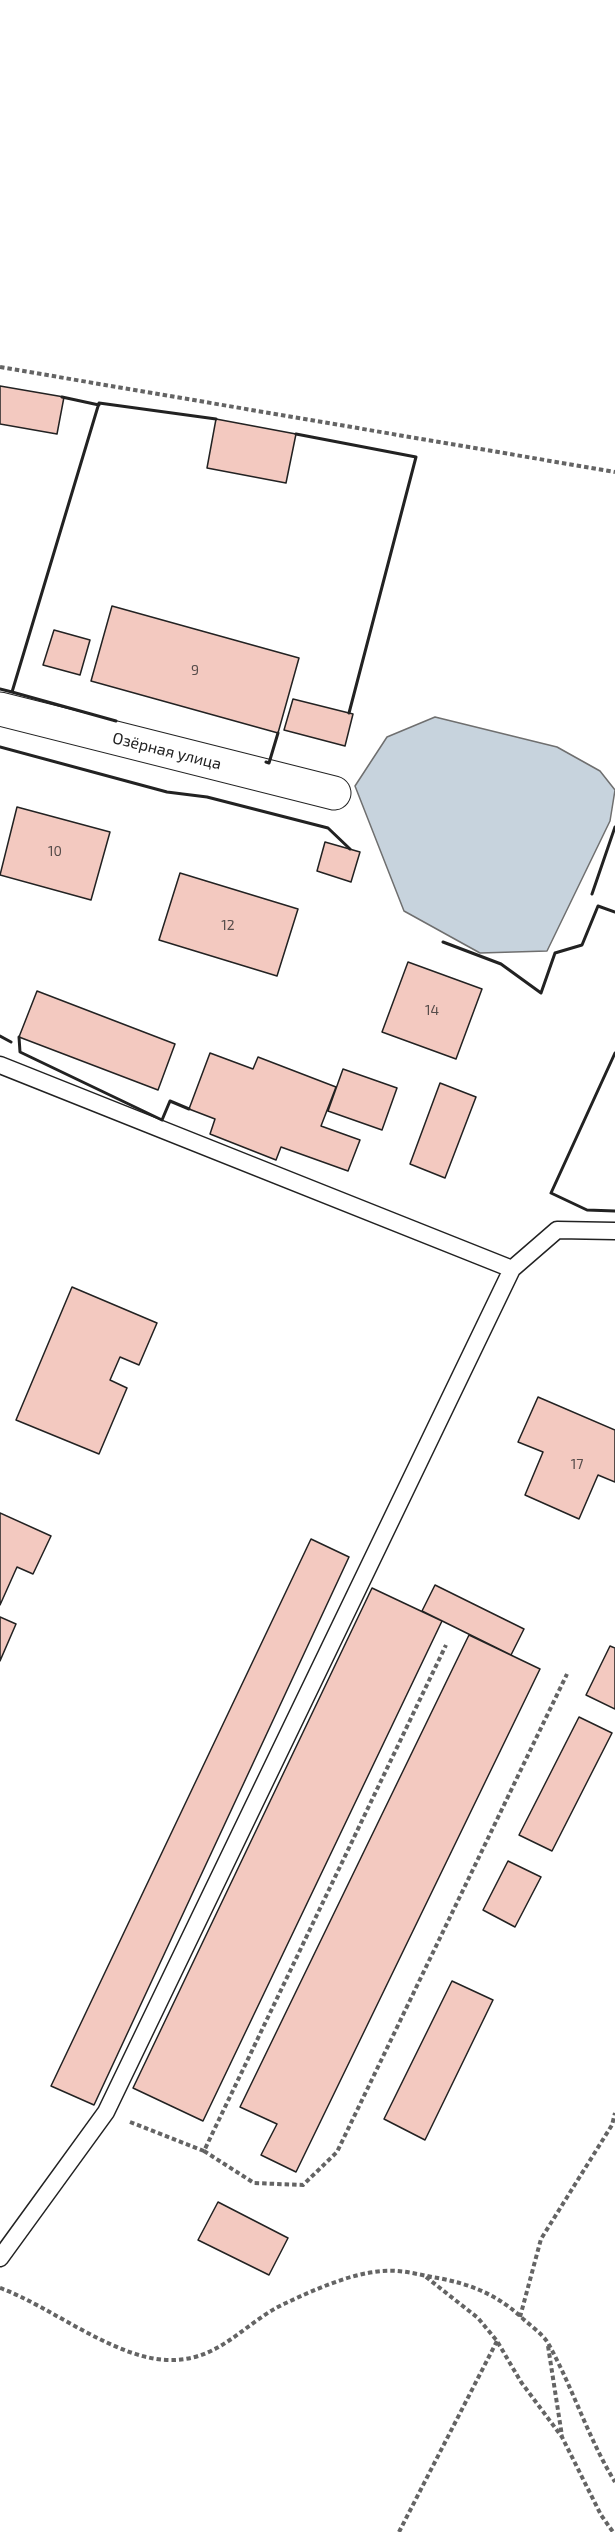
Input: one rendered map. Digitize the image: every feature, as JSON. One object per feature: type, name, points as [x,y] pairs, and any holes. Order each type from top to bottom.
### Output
[{"type":"street","name":"Озёрная улица","points":[[0,709],[334,793]]},
{"type":"lane","points":[[0,1065],[512,1269]]},
{"type":"lane","points":[[0,2258],[106,2112],[512,1269],[557,1230],[615,1231]]},
{"type":"path","points":[[0,367],[615,472]]},
{"type":"path","points":[[204,2151],[446,1645]]},
{"type":"path","points":[[106,2112],[204,2151],[254,2183],[303,2185],[337,2152],[567,1674]]},
{"type":"path","points":[[520,2317],[541,2239],[612,2125],[615,2113]]},
{"type":"path","points":[[0,2288],[14,2293],[75,2328],[134,2353],[174,2360],[217,2350],[276,2307],[318,2288],[350,2277],[396,2271],[463,2283],[500,2299],[547,2341],[599,2456],[615,2482]]},
{"type":"path","points":[[426,2276],[478,2318],[497,2341],[521,2382],[562,2437],[601,2515],[613,2532]]},
{"type":"path","points":[[399,2532],[497,2341]]},
{"type":"path","points":[[547,2341],[562,2437]]},
{"type":"shaded area","points":[[435,717],[557,747],[600,771],[615,790],[610,821],[547,951],[480,953],[404,911],[355,786],[387,737]]},
{"type":"building","points":[[0,386],[64,397],[57,434],[0,424]]},
{"type":"building","points":[[216,419],[296,434],[286,483],[207,468]]},
{"type":"building","points":[[112,606],[299,658],[278,733],[91,681]]},
{"type":"building","points":[[54,630],[90,640],[80,675],[43,665]]},
{"type":"building","points":[[293,699],[353,714],[345,746],[284,730]]},
{"type":"building","points":[[17,807],[110,832],[91,900],[0,875]]},
{"type":"building","points":[[325,842],[360,852],[351,882],[317,871]]},
{"type":"building","points":[[180,873],[298,909],[277,976],[159,940]]},
{"type":"building","points":[[408,962],[482,989],[456,1059],[382,1032]]},
{"type":"building","points":[[37,991],[175,1044],[158,1090],[19,1037]]},
{"type":"building","points":[[210,1053],[253,1069],[258,1057],[336,1087],[321,1126],[360,1140],[348,1171],[281,1147],[276,1160],[210,1134],[215,1119],[189,1109]]},
{"type":"building","points":[[343,1069],[397,1088],[382,1130],[328,1111]]},
{"type":"building","points":[[440,1083],[476,1097],[445,1178],[410,1164]]},
{"type":"building","points":[[72,1287],[157,1323],[139,1365],[120,1357],[110,1380],[127,1388],[99,1454],[16,1420]]},
{"type":"building","points":[[538,1397],[615,1430],[615,1482],[598,1475],[579,1519],[525,1495],[543,1452],[518,1442]]},
{"type":"building","points":[[0,1513],[51,1536],[33,1574],[17,1567],[0,1605]]},
{"type":"building","points":[[311,1539],[349,1557],[94,2105],[51,2086]]},
{"type":"building","points":[[435,1585],[524,1629],[511,1655],[422,1611]]},
{"type":"building","points":[[372,1588],[442,1621],[203,2121],[133,2088]]},
{"type":"building","points":[[0,1617],[16,1624],[0,1661]]},
{"type":"building","points":[[469,1635],[540,1669],[296,2172],[261,2155],[277,2124],[240,2107]]},
{"type":"building","points":[[610,1646],[615,1648],[615,1709],[586,1695]]},
{"type":"building","points":[[579,1717],[612,1733],[552,1851],[519,1835]]},
{"type":"building","points":[[508,1861],[541,1877],[515,1927],[483,1910]]},
{"type":"building","points":[[452,1981],[493,2000],[425,2140],[384,2119]]},
{"type":"building","points":[[218,2202],[288,2238],[269,2275],[198,2240]]},
{"type":"wall","points":[[62,397],[99,405]]},
{"type":"wall","points":[[116,721],[12,692],[99,403],[216,419]]},
{"type":"wall","points":[[296,434],[416,457],[349,713]]},
{"type":"wall","points":[[0,689],[12,692]]},
{"type":"wall","points":[[266,762],[269,763],[278,733]]},
{"type":"wall","points":[[0,747],[167,792],[207,797],[328,828],[350,849]]},
{"type":"wall","points":[[592,894],[615,827]]},
{"type":"wall","points":[[443,942],[501,964],[541,993],[555,953],[582,945],[598,906],[615,912]]},
{"type":"wall","points":[[0,1036],[11,1042]]},
{"type":"wall","points":[[19,1037],[20,1052],[162,1120],[170,1101],[189,1109]]},
{"type":"wall","points":[[615,1053],[551,1193],[587,1210],[615,1211]]}]
